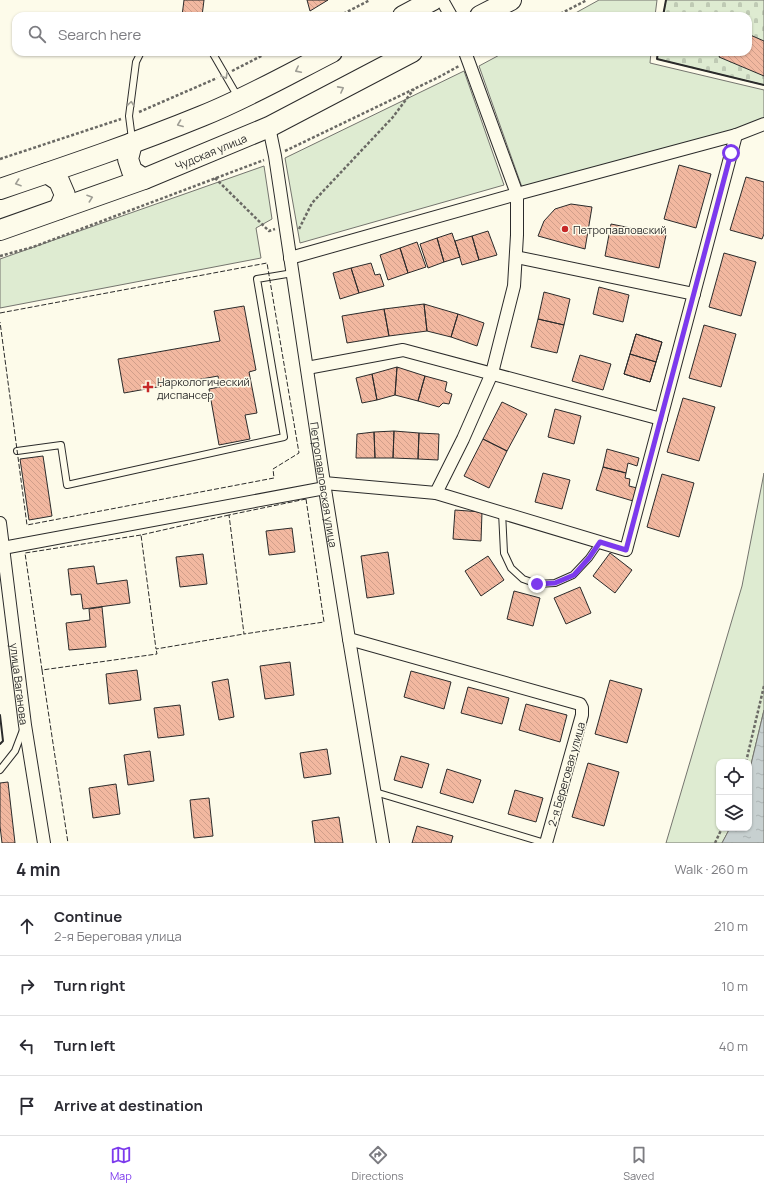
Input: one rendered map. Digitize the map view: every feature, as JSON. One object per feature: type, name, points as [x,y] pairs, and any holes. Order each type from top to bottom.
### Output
[{"type":"highway","points":[[410,12],[433,0]]},
{"type":"highway","points":[[488,12],[511,0]]},
{"type":"highway","points":[[0,189],[132,143],[202,116],[239,100],[324,56]]},
{"type":"highway","name":"Чудская улица","points":[[0,230],[144,179],[269,126],[404,56]]},
{"type":"highway","points":[[132,143],[128,159],[132,171],[144,179]]},
{"type":"highway","points":[[47,173],[59,181],[65,195],[59,209]]},
{"type":"street","points":[[442,0],[449,12]]},
{"type":"street","points":[[436,493],[463,439],[492,374],[514,286],[517,194],[467,56]]},
{"type":"street","points":[[290,254],[736,135],[764,124]]},
{"type":"street","name":"Петропавловская улица","points":[[269,126],[286,226],[349,639],[384,843]]},
{"type":"street","points":[[3,548],[325,486],[436,493],[626,550],[736,135]]},
{"type":"street","points":[[516,257],[694,294]]},
{"type":"street","points":[[307,368],[403,350],[661,419]]},
{"type":"street","name":"улица Ваганова","points":[[0,523],[25,725],[44,843]]},
{"type":"street","name":"2-я Береговая улица","points":[[349,639],[580,704],[582,708],[582,715],[545,843]]},
{"type":"lane","points":[[132,143],[129,116],[136,62],[139,56]]},
{"type":"lane","points":[[214,56],[239,100]]},
{"type":"lane","points":[[17,451],[61,445],[67,484],[284,437],[257,279],[293,273]]},
{"type":"lane","points":[[502,512],[504,553],[511,568],[523,578],[537,584],[555,583],[574,575],[589,558],[600,542]]},
{"type":"lane","points":[[0,770],[15,751],[25,725]]},
{"type":"lane","points":[[375,792],[545,843]]},
{"type":"path","points":[[347,12],[370,0]]},
{"type":"path","points":[[564,12],[587,0]]},
{"type":"path","points":[[0,256],[33,247],[275,156],[415,88],[467,56]]},
{"type":"path","points":[[290,254],[312,203],[393,117],[415,88]]},
{"type":"path","points":[[215,178],[269,231],[286,226]]},
{"type":"path","points":[[747,759],[764,686]]},
{"type":"path","points":[[715,843],[721,831]]},
{"type":"green space","points":[[599,0],[657,0],[656,12],[577,12]]},
{"type":"green space","points":[[666,0],[764,0],[764,85],[657,59],[657,56],[752,56],[752,12],[664,12]]},
{"type":"green space","points":[[498,56],[651,56],[650,63],[764,90],[764,121],[523,190],[479,66]]},
{"type":"green space","points":[[464,71],[504,185],[300,243],[285,158]]},
{"type":"green space","points":[[264,166],[272,219],[256,228],[261,258],[0,308],[0,259]]},
{"type":"green space","points":[[764,473],[764,710],[752,760],[752,759],[716,759],[716,831],[728,831],[722,843],[666,843],[742,586]]},
{"type":"water","points":[[764,710],[764,843],[722,843],[728,831],[752,831],[752,760]]},
{"type":"building","points":[[184,0],[204,0],[202,12],[182,12]]},
{"type":"building","points":[[307,0],[328,0],[310,11]]},
{"type":"building","points":[[752,36],[764,41],[764,76],[719,57],[752,56]]},
{"type":"building","points":[[679,165],[711,174],[696,228],[664,219]]},
{"type":"building","points":[[746,177],[764,182],[764,234],[762,239],[730,230]]},
{"type":"building","name":"Петропавловский","points":[[571,204],[592,207],[585,249],[538,236],[544,221],[555,209]]},
{"type":"building","points":[[611,224],[666,235],[659,268],[605,256]]},
{"type":"building","points":[[488,231],[497,255],[479,260],[472,236]]},
{"type":"building","points":[[452,233],[460,257],[444,262],[437,238]]},
{"type":"building","points":[[472,236],[479,260],[462,265],[455,241]]},
{"type":"building","points":[[437,238],[444,262],[428,268],[420,244]]},
{"type":"building","points":[[417,242],[426,267],[408,273],[400,248]]},
{"type":"building","points":[[400,248],[408,273],[388,280],[380,255]]},
{"type":"building","points":[[724,253],[756,262],[741,316],[709,307]]},
{"type":"building","points":[[371,263],[375,275],[380,274],[384,286],[359,293],[351,268]]},
{"type":"building","points":[[351,268],[359,293],[340,299],[333,273]]},
{"type":"building","points":[[599,287],[629,295],[623,322],[593,314]]},
{"type":"building","points":[[544,292],[570,299],[564,325],[538,319]]},
{"type":"building","points":[[424,304],[458,314],[451,337],[427,331]]},
{"type":"building","points":[[424,304],[427,331],[389,336],[384,309]]},
{"type":"building","points":[[244,306],[256,370],[249,372],[257,413],[245,415],[250,439],[219,445],[209,389],[220,387],[218,376],[124,393],[118,359],[220,341],[214,311]]},
{"type":"building","points":[[384,309],[389,336],[347,343],[342,316]]},
{"type":"building","points":[[458,314],[484,323],[477,346],[451,337]]},
{"type":"building","points":[[538,319],[564,325],[557,353],[531,347]]},
{"type":"building","points":[[704,325],[736,334],[721,387],[689,378]]},
{"type":"building","points":[[636,334],[662,342],[650,382],[624,374]]},
{"type":"building","points":[[636,334],[662,342],[656,362],[630,354]]},
{"type":"building","points":[[630,354],[656,362],[650,382],[624,374]]},
{"type":"building","points":[[580,355],[611,364],[603,390],[572,381]]},
{"type":"building","points":[[397,367],[425,376],[418,401],[395,395]]},
{"type":"building","points":[[397,367],[395,395],[377,400],[372,374]]},
{"type":"building","points":[[372,374],[377,400],[362,403],[356,378]]},
{"type":"building","points":[[425,376],[447,382],[445,391],[452,394],[449,404],[443,403],[439,407],[418,401]]},
{"type":"building","points":[[683,398],[715,407],[699,461],[667,452]]},
{"type":"building","points":[[502,402],[527,414],[507,451],[483,439]]},
{"type":"building","points":[[555,409],[581,416],[574,444],[548,437]]},
{"type":"building","points":[[394,431],[419,433],[418,459],[393,458]]},
{"type":"building","points":[[394,431],[393,458],[375,458],[374,432]]},
{"type":"building","points":[[374,432],[375,458],[356,458],[357,434]]},
{"type":"building","points":[[419,433],[439,434],[438,460],[418,459]]},
{"type":"building","points":[[483,439],[507,451],[489,488],[464,476]]},
{"type":"building","points":[[607,449],[639,458],[637,466],[628,463],[626,473],[603,467]]},
{"type":"building","points":[[43,456],[52,516],[29,520],[20,459]]},
{"type":"building","points":[[603,467],[626,473],[625,478],[630,479],[629,486],[637,488],[633,501],[596,490]]},
{"type":"building","points":[[543,473],[570,480],[562,509],[535,502]]},
{"type":"building","points":[[662,474],[694,483],[679,537],[647,527]]},
{"type":"building","points":[[455,510],[482,512],[481,541],[453,539]]},
{"type":"building","points":[[292,528],[295,552],[269,555],[266,531]]},
{"type":"building","points":[[388,552],[394,594],[367,598],[361,556]]},
{"type":"building","points":[[610,553],[632,570],[615,593],[593,576]]},
{"type":"building","points":[[203,554],[207,584],[180,587],[176,557]]},
{"type":"building","points":[[488,556],[504,580],[481,596],[465,571]]},
{"type":"building","points":[[94,566],[97,584],[127,580],[130,603],[83,609],[81,594],[71,595],[68,569]]},
{"type":"building","points":[[580,587],[591,613],[566,624],[554,598]]},
{"type":"building","points":[[514,591],[540,598],[533,626],[507,619]]},
{"type":"building","points":[[102,607],[106,647],[69,650],[66,623],[90,620],[89,609]]},
{"type":"building","points":[[290,662],[294,695],[265,699],[260,666]]},
{"type":"building","points":[[137,670],[141,700],[109,704],[106,674]]},
{"type":"building","points":[[411,671],[451,682],[444,709],[404,697]]},
{"type":"building","points":[[228,679],[234,717],[219,720],[212,682]]},
{"type":"building","points":[[610,680],[642,689],[627,743],[595,734]]},
{"type":"building","points":[[468,687],[509,698],[502,724],[461,713]]},
{"type":"building","points":[[526,704],[567,715],[560,742],[519,730]]},
{"type":"building","points":[[180,705],[184,735],[158,738],[154,708]]},
{"type":"building","points":[[327,749],[331,774],[304,778],[300,753]]},
{"type":"building","points":[[150,751],[154,781],[128,785],[124,755]]},
{"type":"building","points":[[401,756],[429,764],[422,788],[394,780]]},
{"type":"building","points":[[588,763],[619,772],[604,826],[572,817]]},
{"type":"building","points":[[447,769],[481,780],[473,803],[440,793]]},
{"type":"building","points":[[8,782],[15,843],[2,843],[0,826],[0,783]]},
{"type":"building","points":[[116,784],[120,814],[93,818],[89,788]]},
{"type":"building","points":[[515,790],[543,798],[536,822],[508,814]]},
{"type":"building","points":[[209,798],[213,836],[194,838],[190,800]]},
{"type":"building","points":[[339,817],[343,843],[315,843],[312,821]]},
{"type":"building","points":[[417,826],[453,836],[451,843],[412,843]]},
{"type":"fence","points":[[0,313],[267,263],[299,453],[273,469],[274,478],[27,525],[0,322]]},
{"type":"fence","points":[[306,499],[324,622],[244,634],[229,515],[306,499]]},
{"type":"fence","points":[[229,515],[141,535],[156,649],[244,634]]},
{"type":"fence","points":[[141,535],[25,553],[42,670],[157,654],[156,649]]},
{"type":"fence","points":[[42,670],[68,843]]},
{"type":"wall","points":[[664,12],[666,0]]},
{"type":"wall","points":[[657,56],[657,59],[764,85]]},
{"type":"wall","points":[[0,715],[3,741],[0,744]]},
{"type":"place","name":"Петропавловский","points":[[565,229]]},
{"type":"place","name":"Наркологический диспансер","points":[[148,387]]},
{"type":"route","points":[[537,584],[555,583],[574,575],[589,558],[600,542],[626,550],[731,153]]}]
